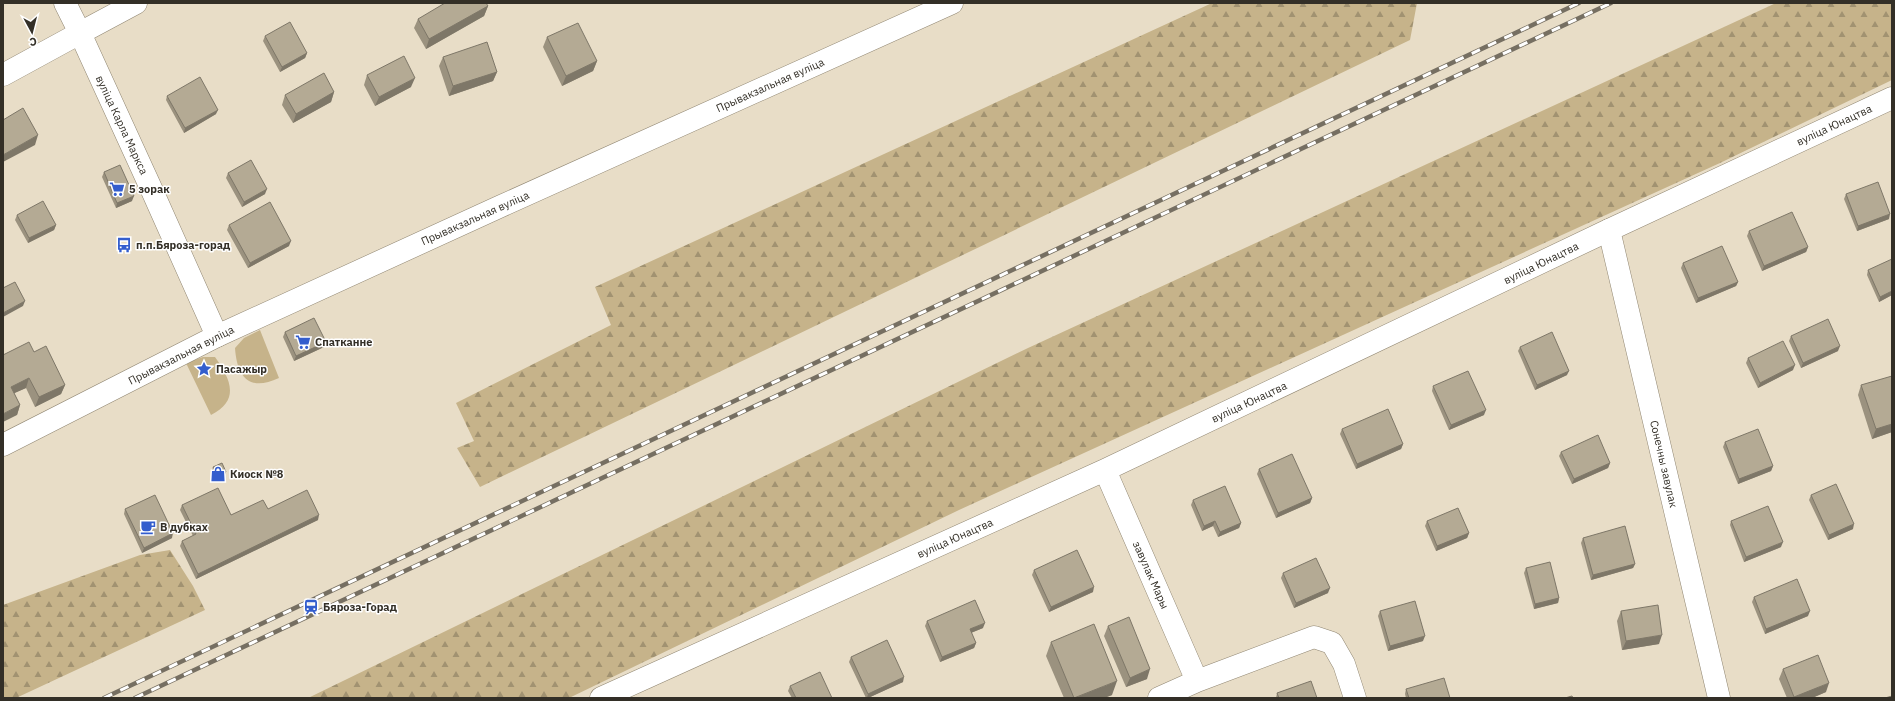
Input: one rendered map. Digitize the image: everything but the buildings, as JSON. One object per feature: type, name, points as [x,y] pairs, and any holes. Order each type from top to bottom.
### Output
[{"type":"street","name":"вуліца Карла Маркса","points":[[65,3],[150,186],[217,336]]},
{"type":"street","points":[[3,75],[136,3]]},
{"type":"street","name":"Прывакзальная вуліца","points":[[3,445],[217,336],[498,206],[952,3]]},
{"type":"street","name":"вуліца Юнацтва","points":[[601,698],[1105,470],[1609,230],[1892,98]]},
{"type":"street","name":"Сонечны завулак","points":[[1609,230],[1719,698]]},
{"type":"street","name":"завулак Мары","points":[[1105,470],[1198,681]]},
{"type":"street","points":[[1158,698],[1198,681],[1314,637],[1332,643],[1344,664],[1355,698]]},
{"type":"green space","points":[[1212,3],[1417,3],[1410,40],[480,487],[457,448],[474,441],[456,403],[611,325],[595,287]]},
{"type":"green space","points":[[1776,3],[1892,3],[1892,80],[1720,163],[959,510],[569,698],[308,698],[1028,348]]},
{"type":"green space","points":[[260,330],[279,378],[269,382],[260,383],[252,382],[246,379],[242,374],[238,367],[235,348],[244,338]]},
{"type":"green space","points":[[203,357],[215,357],[225,373],[230,388],[226,403],[211,415],[186,363]]},
{"type":"green space","points":[[170,550],[193,586],[205,610],[16,698],[3,698],[3,605],[140,555]]},
{"type":"railway","points":[[104,698],[1579,3]]},
{"type":"railway","points":[[135,698],[1611,3]]},
{"type":"place","name":"5 зорак","points":[[117,189]]},
{"type":"place","name":"п.п.Бяроза-горад","points":[[124,245]]},
{"type":"place","name":"Спатканне","points":[[303,342]]},
{"type":"place","name":"Пасажыр","points":[[204,369]]},
{"type":"place","name":"Киоск №8","points":[[218,474]]},
{"type":"place","name":"В дубках","points":[[148,527]]},
{"type":"place","name":"Бяроза-Горад","points":[[311,607]]}]
